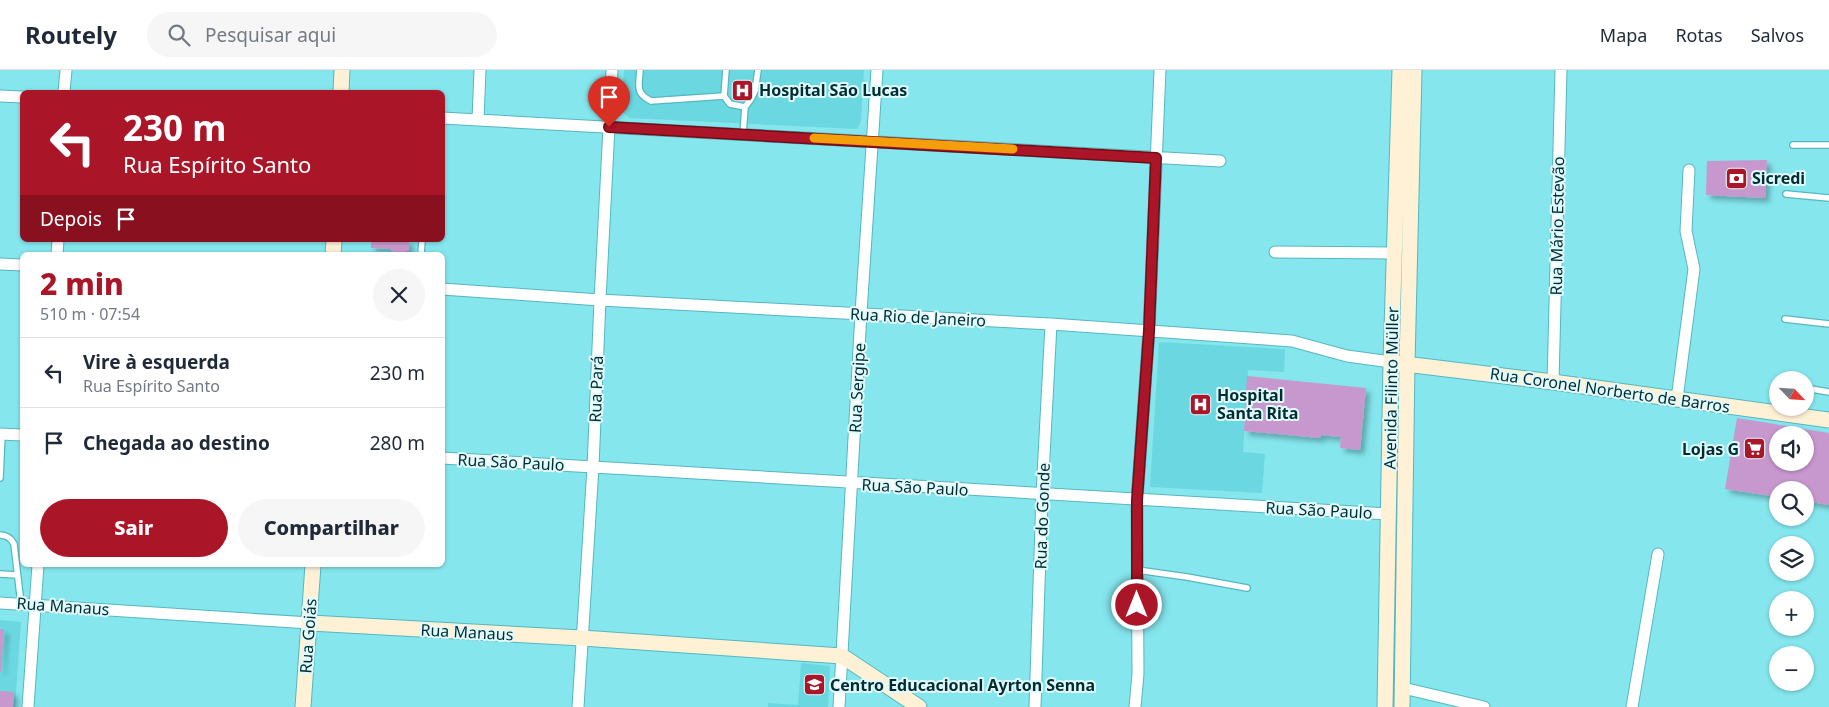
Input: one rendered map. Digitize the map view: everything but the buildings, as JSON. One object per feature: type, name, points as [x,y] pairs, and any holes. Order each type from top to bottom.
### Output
[{"type":"main road","points":[[341,90],[342,70]]},
{"type":"main road","name":"Avenida Filinto Müller","points":[[1384,707],[1391,362],[1400,70]]},
{"type":"main road","name":"Avenida Filinto Müller","points":[[1402,707],[1407,344],[1414,70]]},
{"type":"main road","name":"Rua Coronel Norberto de Barros","points":[[1391,362],[1769,409]]},
{"type":"main road","name":"Rua Coronel Norberto de Barros","points":[[1809,416],[1829,420]]},
{"type":"main road","name":"Rua Goiás","points":[[303,707],[313,567]]},
{"type":"main road","name":"Rua Manaus","points":[[310,623],[582,638],[842,656],[919,707]]},
{"type":"street","points":[[64,90],[66,70]]},
{"type":"street","points":[[478,120],[480,70]]},
{"type":"street","name":"Rua Pará","points":[[578,707],[593,467],[612,70]]},
{"type":"street","name":"Rua Sergipe","points":[[839,707],[861,313],[877,70]]},
{"type":"street","points":[[1135,707],[1138,674],[1137,500],[1149,331],[1160,70]]},
{"type":"street","name":"Rua Mário Estevão","points":[[1553,382],[1561,70]]},
{"type":"street","points":[[0,96],[20,97]]},
{"type":"street","points":[[445,118],[1220,161]]},
{"type":"street","points":[[1677,399],[1694,269],[1686,231],[1689,170]]},
{"type":"street","points":[[1275,252],[1394,253]]},
{"type":"street","points":[[0,264],[20,265]]},
{"type":"street","name":"Rua Rio de Janeiro","points":[[445,289],[600,300],[1051,324],[1292,341],[1347,356],[1391,362]]},
{"type":"street","name":"Rua do Gonde","points":[[1035,707],[1042,494],[1051,324]]},
{"type":"street","points":[[1,434],[20,435]]},
{"type":"street","name":"Rua São Paulo","points":[[445,458],[851,484],[1388,514]]},
{"type":"street","points":[[1632,707],[1658,554]]},
{"type":"street","points":[[28,707],[38,567]]},
{"type":"street","name":"Rua Manaus","points":[[0,602],[310,623]]},
{"type":"street","points":[[1403,688],[1484,707]]},
{"type":"lane","points":[[640,70],[638,90],[643,97],[651,101],[724,96]]},
{"type":"lane","points":[[726,70],[724,96],[730,104],[745,107]]},
{"type":"lane","points":[[743,134],[745,107],[752,99],[755,91],[758,70]]},
{"type":"lane","points":[[1793,145],[1829,145]]},
{"type":"lane","points":[[1786,194],[1829,198]]},
{"type":"lane","points":[[1785,319],[1829,324]]},
{"type":"lane","points":[[1814,390],[1829,392]]},
{"type":"lane","points":[[0,478],[1,434]]},
{"type":"lane","points":[[0,535],[9,537],[14,544],[21,604]]},
{"type":"lane","points":[[1137,570],[1247,588]]},
{"type":"lane","points":[[0,574],[17,575]]},
{"type":"shaded area","name":"Hospital São Lucas","points":[[624,70],[864,70],[861,122],[857,129],[629,118],[621,110]]},
{"type":"shaded area","name":"Hospital Santa Rita","points":[[1159,342],[1285,349],[1284,372],[1248,370],[1243,452],[1265,454],[1262,493],[1150,487]]},
{"type":"shaded area","points":[[0,620],[21,622],[15,707],[0,707]]},
{"type":"shaded area","name":"Centro Educacional Ayrton Senna","points":[[801,663],[830,666],[828,707],[768,707],[768,703],[798,705]]},
{"type":"slow traffic","points":[[814,138],[1013,149]]},
{"type":"place","name":"Hospital São Lucas","points":[[743,90]]},
{"type":"place","name":"Sicredi","points":[[1736,178]]},
{"type":"place","name":"Hospital Santa Rita","points":[[1201,404]]},
{"type":"place","name":"Lojas G","points":[[1755,449]]},
{"type":"place","name":"Centro Educacional Ayrton Senna","points":[[814,685]]},
{"type":"route","points":[[609,127],[1156,158],[1149,331],[1137,500],[1137,605]]}]
